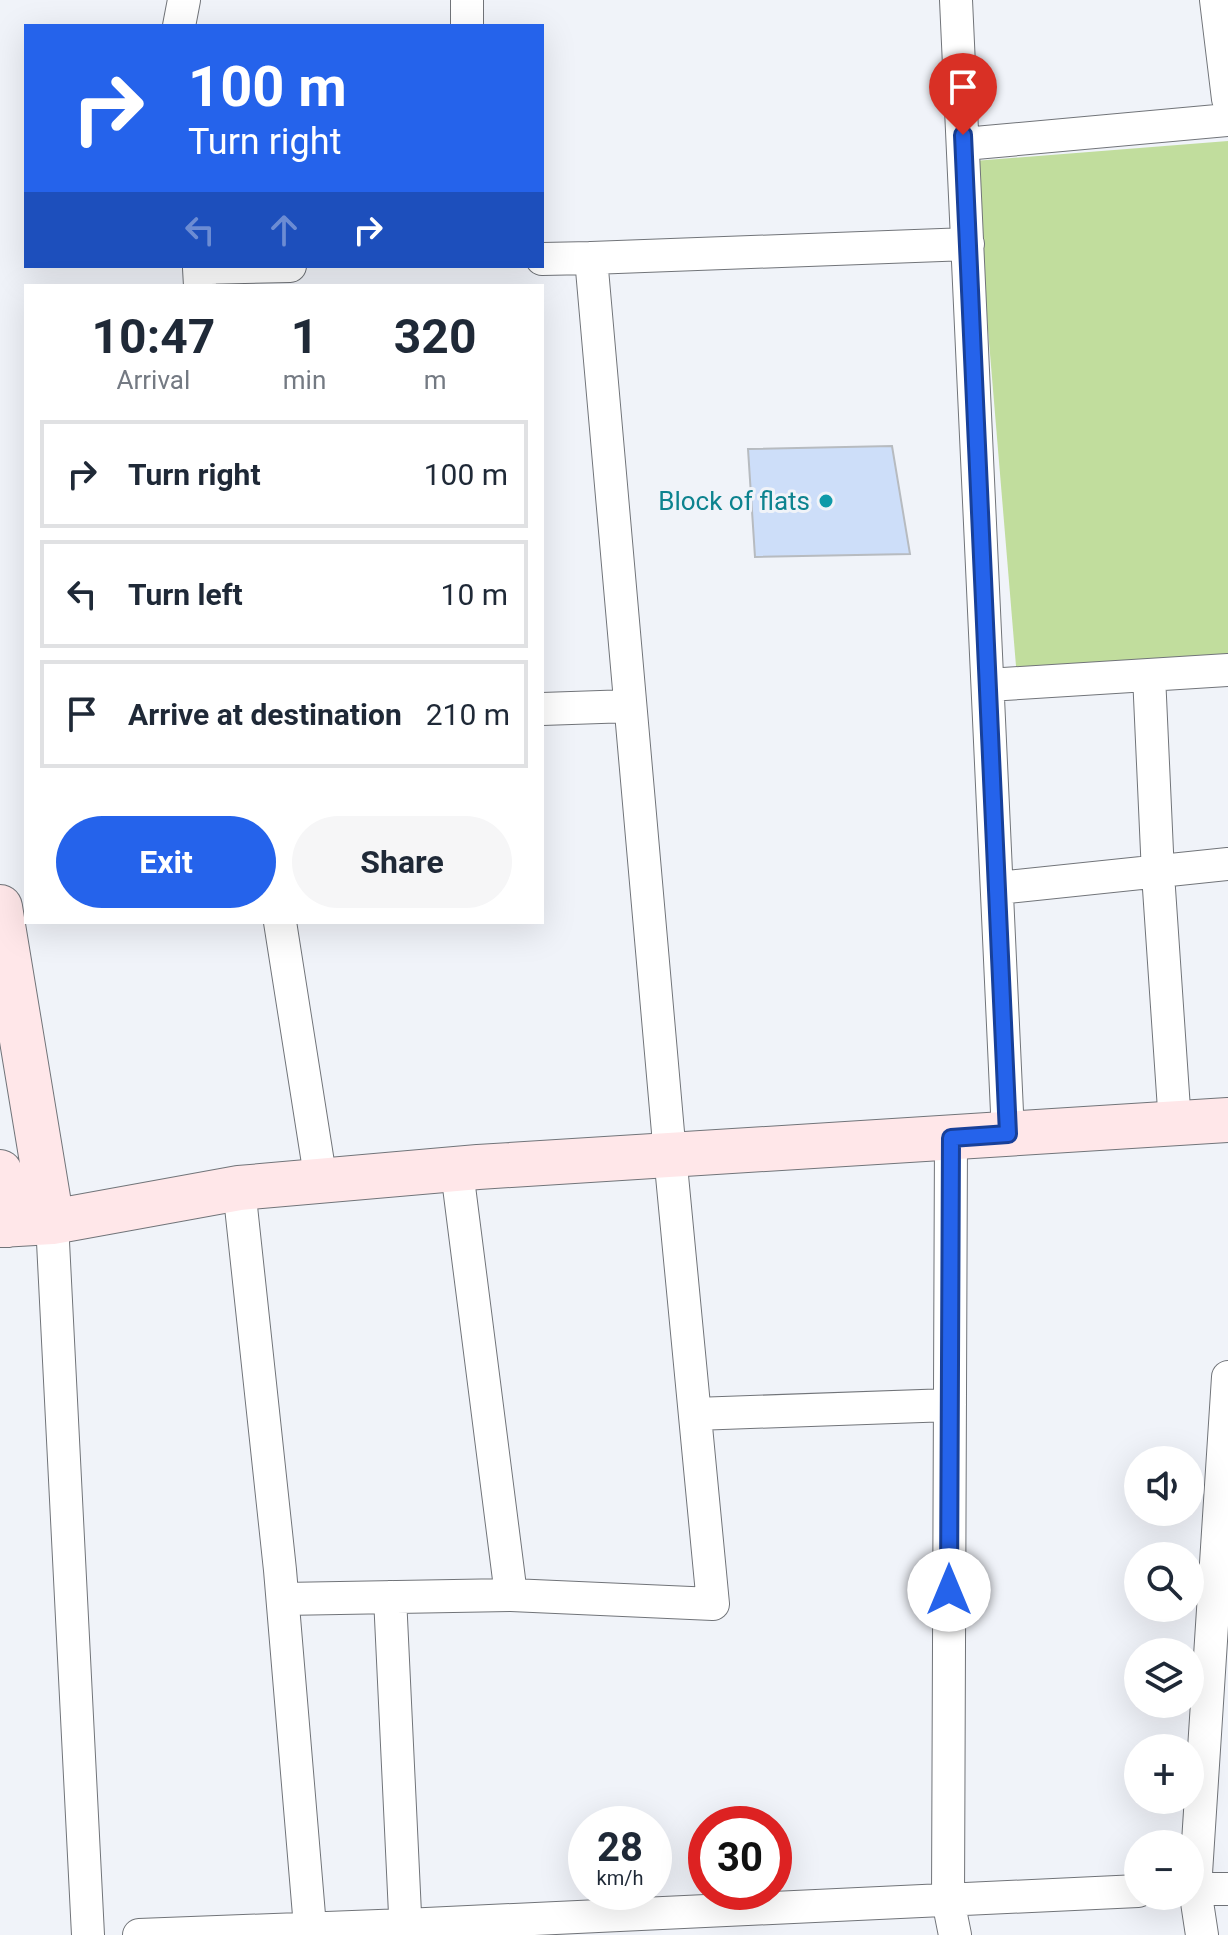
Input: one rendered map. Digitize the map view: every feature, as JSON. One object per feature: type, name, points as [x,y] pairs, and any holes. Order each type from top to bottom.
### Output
[{"type":"street","points":[[179,24],[184,0]]},
{"type":"street","points":[[467,0],[467,24]]},
{"type":"street","points":[[956,0],[1008,1134]]},
{"type":"street","points":[[1216,0],[1228,99]]},
{"type":"street","points":[[964,144],[1228,120]]},
{"type":"street","points":[[544,259],[968,244]]},
{"type":"street","points":[[283,1599],[511,1595],[713,1604],[591,258]]},
{"type":"street","points":[[199,273],[264,268]]},
{"type":"street","points":[[988,685],[1228,670]]},
{"type":"street","points":[[1149,675],[1158,874],[1175,1124]]},
{"type":"street","points":[[544,709],[630,706]]},
{"type":"street","points":[[998,888],[1158,874],[1228,864]]},
{"type":"street","points":[[0,907],[52,1222],[88,1935]]},
{"type":"street","points":[[283,924],[321,1182]]},
{"type":"street","points":[[0,1172],[4,1225],[52,1222],[239,1188],[670,1155],[1228,1120]]},
{"type":"street","points":[[951,1138],[948,1900],[955,1935]]},
{"type":"street","points":[[457,1171],[511,1595]]},
{"type":"street","points":[[239,1188],[283,1599],[290,1930]]},
{"type":"street","points":[[1196,1830],[1228,1377]]},
{"type":"street","points":[[695,1414],[950,1405]]},
{"type":"street","points":[[390,1597],[406,1930]]},
{"type":"street","points":[[1204,1889],[1228,1889]]},
{"type":"street","points":[[139,1935],[654,1924],[948,1900],[1124,1892]]},
{"type":"street","points":[[1197,1910],[1202,1935]]},
{"type":"green space","points":[[1228,141],[1228,661],[1017,678],[974,161]]},
{"type":"building","name":"Block of flats","points":[[892,446],[910,554],[755,557],[748,449]]},
{"type":"place","name":"Block of flats","points":[[826,501]]},
{"type":"route","points":[[949,1590],[951,1138],[1008,1134],[963,135]]}]
